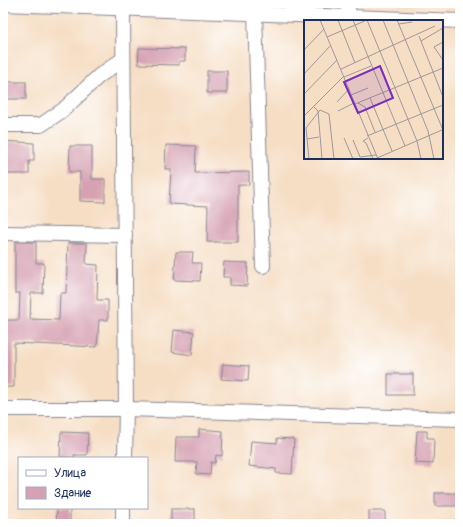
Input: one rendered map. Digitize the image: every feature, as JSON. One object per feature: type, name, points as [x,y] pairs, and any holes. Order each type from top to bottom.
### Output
[{"type":"street","points":[[347,3],[350,18]]},
{"type":"street","points":[[3,4],[123,9],[140,6],[350,18],[423,20]]},
{"type":"street","points":[[123,9],[125,457]]},
{"type":"street","points":[[255,13],[263,266]]},
{"type":"street","points":[[443,21],[460,21]]},
{"type":"street","points":[[3,125],[41,124],[63,110],[99,76],[123,59]]},
{"type":"street","points":[[3,233],[125,234]]},
{"type":"street","points":[[3,409],[126,409],[460,419]]},
{"type":"street","points":[[123,509],[123,524]]},
{"type":"building","points":[[139,48],[185,49],[185,61],[179,61],[179,65],[138,64]]},
{"type":"building","points":[[207,71],[227,71],[227,93],[207,93]]},
{"type":"building","points":[[3,82],[26,82],[26,99],[3,99]]},
{"type":"building","points":[[3,141],[34,143],[34,161],[29,161],[29,174],[3,174]]},
{"type":"building","points":[[166,145],[196,146],[195,173],[249,172],[249,185],[238,185],[238,242],[207,242],[208,206],[169,204],[171,169],[165,169]]},
{"type":"building","points":[[70,146],[92,146],[92,179],[105,179],[105,202],[80,201],[80,172],[69,172]]},
{"type":"building","points":[[15,242],[36,242],[36,263],[44,263],[43,293],[31,293],[30,319],[59,320],[60,293],[66,293],[68,243],[87,243],[86,264],[98,265],[97,300],[108,300],[108,320],[99,320],[97,347],[14,343],[14,387],[3,387],[3,320],[19,320],[20,293],[15,293]]},
{"type":"building","points":[[176,252],[193,252],[192,263],[201,263],[200,281],[174,280]]},
{"type":"building","points":[[224,262],[248,263],[247,286],[230,285],[230,277],[223,277]]},
{"type":"building","points":[[174,330],[194,332],[192,355],[172,352]]},
{"type":"building","points":[[223,364],[249,366],[248,381],[221,379]]},
{"type":"building","points":[[388,374],[413,374],[413,395],[388,395]]},
{"type":"building","points":[[199,429],[223,431],[222,456],[216,455],[215,463],[211,462],[210,475],[196,474],[197,462],[175,462],[176,437],[199,437]]},
{"type":"building","points":[[417,431],[427,431],[427,438],[434,438],[433,464],[415,463]]},
{"type":"building","points":[[61,432],[88,433],[87,455],[60,457]]},
{"type":"building","points":[[277,438],[294,439],[292,474],[276,473],[276,469],[249,466],[251,441],[277,443]]},
{"type":"building","points":[[435,493],[460,493],[460,506],[435,506]]},
{"type":"building","points":[[57,509],[70,509],[70,524],[56,524]]},
{"type":"building","points":[[171,509],[195,509],[195,524],[171,524]]},
{"type":"building","points":[[369,511],[385,511],[385,524],[369,524]]}]
